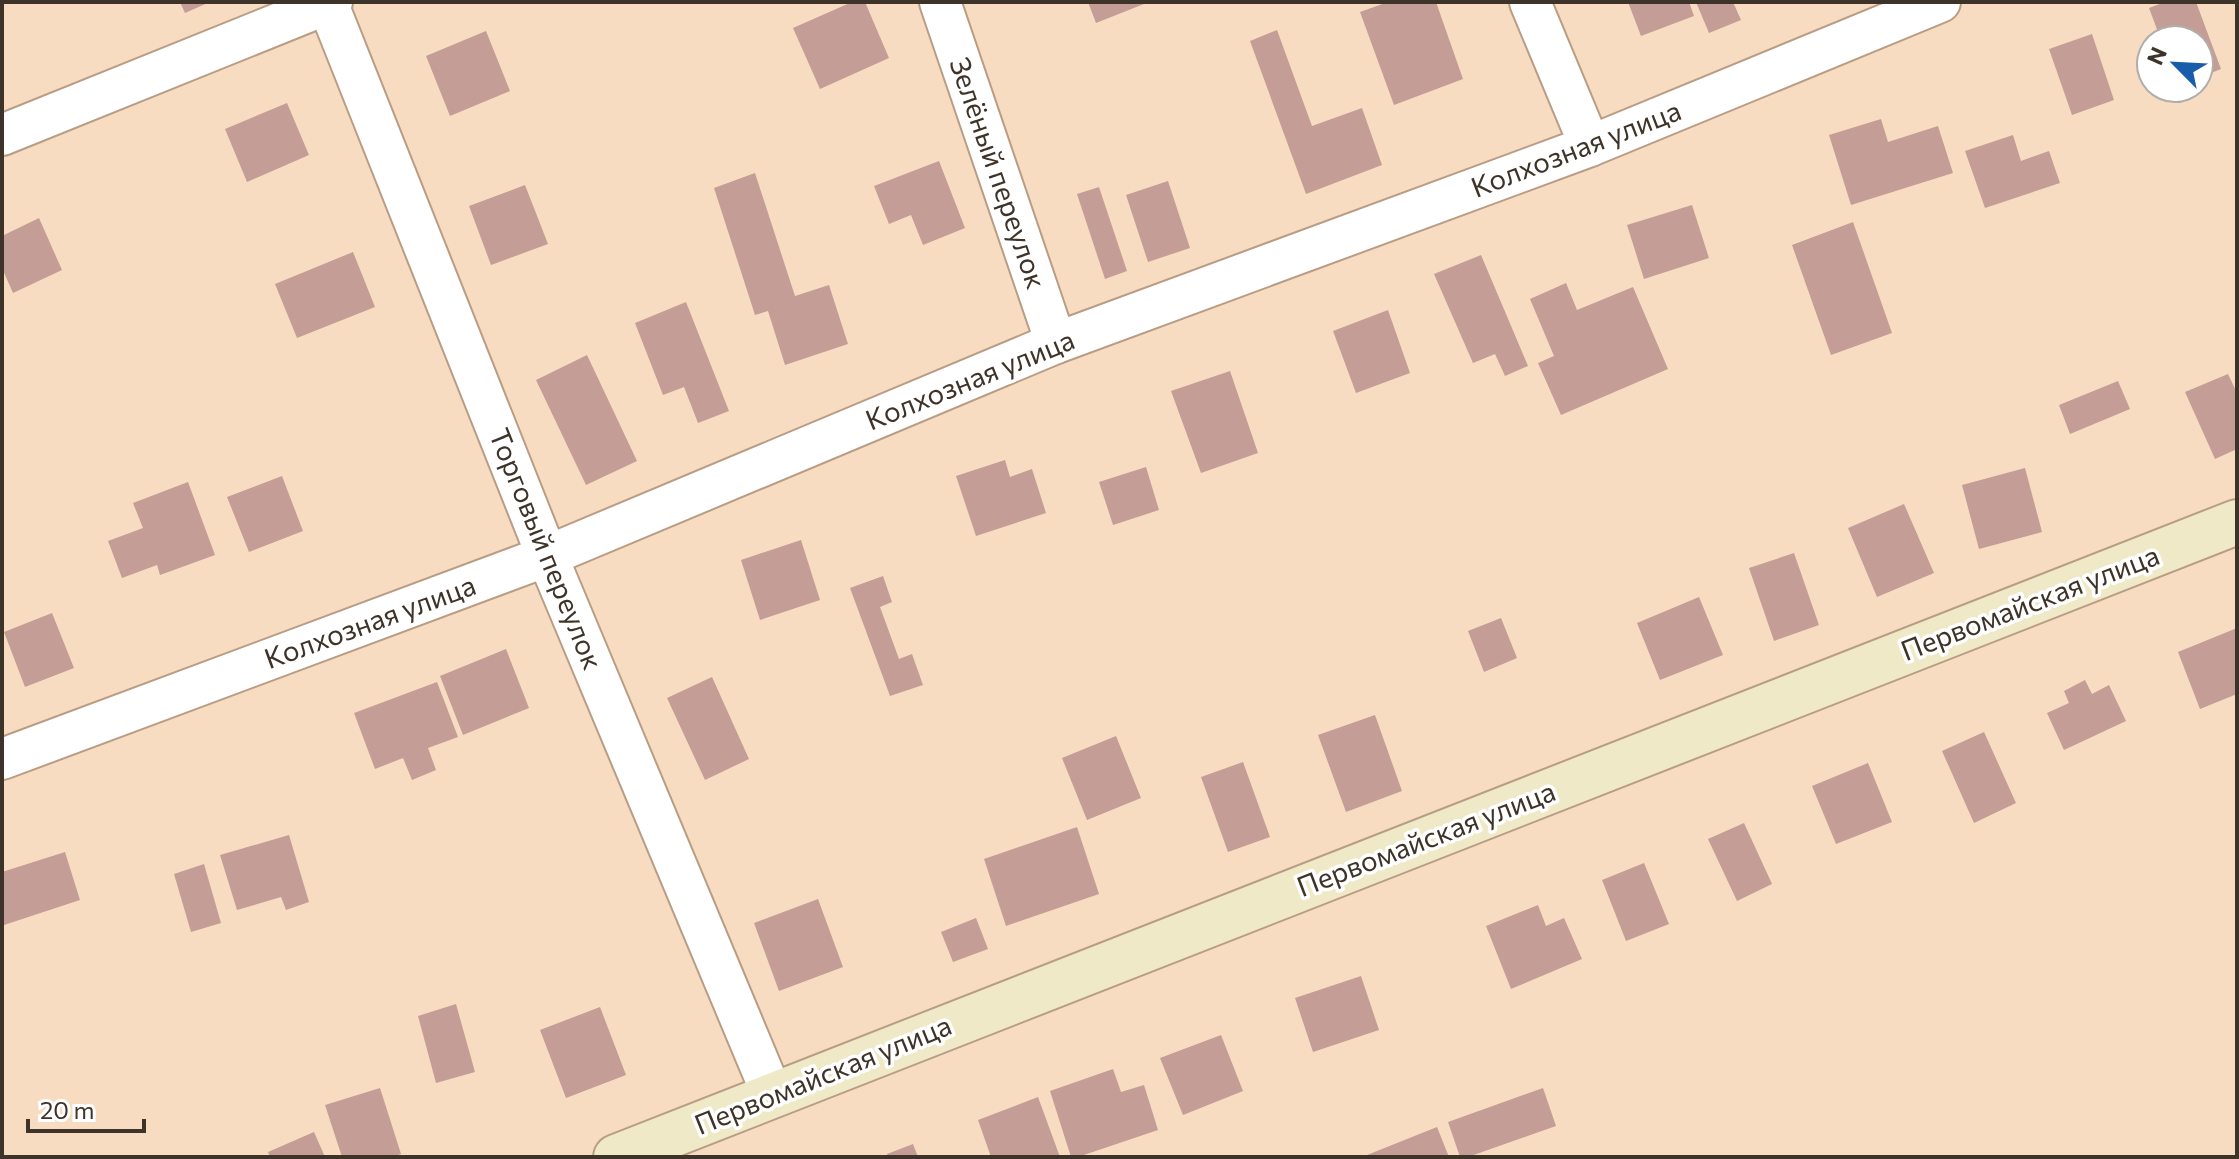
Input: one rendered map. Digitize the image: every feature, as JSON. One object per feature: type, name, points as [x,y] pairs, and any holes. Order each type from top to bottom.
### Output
[{"type":"street","name":"Зелёный переулок","points":[[940,2],[1056,343]]},
{"type":"street","points":[[1530,2],[1590,146]]},
{"type":"street","name":"Колхозная улица","points":[[2,759],[547,556],[1056,343],[1590,146],[1940,2]]},
{"type":"street","points":[[2,135],[329,3]]},
{"type":"street","name":"Торговый переулок","points":[[329,3],[547,556],[772,1094]]},
{"type":"street","name":"Первомайская улица","points":[[616,1157],[2237,522]]},
{"type":"building","points":[[180,2],[210,2],[185,13]]},
{"type":"building","points":[[852,2],[865,2],[889,58],[820,89],[793,28]]},
{"type":"building","points":[[1088,2],[1149,2],[1096,23]]},
{"type":"building","points":[[1388,2],[1436,2],[1463,79],[1394,105],[1360,12]]},
{"type":"building","points":[[1628,2],[1689,2],[1694,16],[1641,36]]},
{"type":"building","points":[[1696,2],[1733,2],[1741,20],[1709,33]]},
{"type":"building","points":[[2165,2],[2196,2],[2204,24],[2155,24],[2149,8]]},
{"type":"building","points":[[1277,30],[1312,126],[1362,108],[1382,165],[1306,194],[1250,41]]},
{"type":"building","points":[[486,31],[510,91],[450,116],[426,56]]},
{"type":"building","points":[[2092,34],[2114,100],[2072,115],[2049,49]]},
{"type":"building","points":[[2215,53],[2221,69],[2215,71]]},
{"type":"building","points":[[287,103],[309,155],[247,182],[225,129]]},
{"type":"building","points":[[1881,119],[1888,142],[1938,126],[1953,173],[1851,205],[1829,135]]},
{"type":"building","points":[[2013,135],[2021,161],[2049,151],[2060,183],[1985,208],[1965,151]]},
{"type":"building","points":[[939,161],[965,228],[923,245],[911,215],[889,224],[874,186]]},
{"type":"building","points":[[755,173],[795,296],[829,285],[848,344],[785,365],[768,311],[755,315],[714,188]]},
{"type":"building","points":[[1168,181],[1190,248],[1148,262],[1126,195]]},
{"type":"building","points":[[525,185],[548,244],[491,265],[469,206]]},
{"type":"building","points":[[1099,187],[1127,271],[1105,279],[1077,194]]},
{"type":"building","points":[[1692,205],[1709,258],[1644,279],[1627,225]]},
{"type":"building","points":[[39,218],[62,270],[13,293],[2,268],[2,236]]},
{"type":"building","points":[[1853,222],[1892,333],[1831,355],[1792,245]]},
{"type":"building","points":[[353,252],[375,307],[297,338],[275,284]]},
{"type":"building","points":[[1481,255],[1528,366],[1505,376],[1495,354],[1473,363],[1434,274]]},
{"type":"building","points":[[1566,283],[1577,310],[1633,287],[1668,369],[1561,415],[1538,363],[1554,356],[1530,299]]},
{"type":"building","points":[[686,302],[729,411],[698,423],[684,387],[663,395],[635,323]]},
{"type":"building","points":[[1388,310],[1410,373],[1356,393],[1333,331]]},
{"type":"building","points":[[587,355],[637,461],[586,485],[536,380]]},
{"type":"building","points":[[1230,371],[1258,453],[1201,473],[1171,391]]},
{"type":"building","points":[[2228,374],[2237,393],[2237,449],[2215,459],[2185,392]]},
{"type":"building","points":[[2118,381],[2130,409],[2070,434],[2059,405]]},
{"type":"building","points":[[1005,460],[1010,477],[1032,469],[1046,513],[976,536],[956,476]]},
{"type":"building","points":[[1146,467],[1159,510],[1113,525],[1099,482]]},
{"type":"building","points":[[2025,468],[2042,532],[1979,549],[1962,485]]},
{"type":"building","points":[[282,476],[303,531],[249,552],[227,497]]},
{"type":"building","points":[[188,482],[215,555],[160,575],[157,565],[122,578],[108,541],[143,528],[133,503]]},
{"type":"building","points":[[1904,504],[1934,573],[1877,597],[1848,528]]},
{"type":"building","points":[[801,540],[820,600],[760,620],[741,560]]},
{"type":"building","points":[[1794,553],[1819,625],[1774,641],[1749,568]]},
{"type":"building","points":[[883,576],[892,602],[880,607],[899,659],[912,654],[923,685],[890,696],[850,588]]},
{"type":"building","points":[[1699,597],[1723,655],[1660,680],[1637,623]]},
{"type":"building","points":[[52,613],[74,668],[25,687],[4,632]]},
{"type":"building","points":[[1501,618],[1517,658],[1484,672],[1468,631]]},
{"type":"building","points":[[2237,628],[2237,694],[2200,709],[2178,652]]},
{"type":"building","points":[[506,649],[529,708],[463,735],[440,676]]},
{"type":"building","points":[[712,677],[749,759],[705,780],[667,698]]},
{"type":"building","points":[[2085,680],[2092,694],[2109,685],[2126,721],[2064,750],[2047,713],[2069,703],[2064,691]]},
{"type":"building","points":[[437,682],[458,737],[428,748],[436,770],[412,780],[403,758],[375,769],[354,713]]},
{"type":"building","points":[[1375,715],[1402,791],[1346,812],[1318,735]]},
{"type":"building","points":[[1984,732],[2016,803],[1974,823],[1942,751]]},
{"type":"building","points":[[1116,736],[1141,798],[1087,820],[1062,758]]},
{"type":"building","points":[[1243,762],[1270,837],[1228,852],[1201,777]]},
{"type":"building","points":[[1868,763],[1892,822],[1836,844],[1812,786]]},
{"type":"building","points":[[1744,823],[1772,884],[1737,901],[1708,839]]},
{"type":"building","points":[[1077,827],[1099,894],[1006,926],[984,859]]},
{"type":"building","points":[[289,835],[309,902],[286,910],[281,897],[237,910],[220,855]]},
{"type":"building","points":[[65,852],[80,900],[4,925],[2,872]]},
{"type":"building","points":[[1644,863],[1669,924],[1626,941],[1602,880]]},
{"type":"building","points":[[204,864],[221,923],[191,932],[174,874]]},
{"type":"building","points":[[818,899],[843,967],[779,991],[754,923]]},
{"type":"building","points":[[1538,905],[1546,926],[1564,918],[1582,959],[1511,989],[1486,926]]},
{"type":"building","points":[[976,918],[988,949],[953,962],[941,932]]},
{"type":"building","points":[[1361,976],[1379,1030],[1313,1052],[1295,998]]},
{"type":"building","points":[[456,1004],[475,1072],[436,1083],[418,1016]]},
{"type":"building","points":[[600,1007],[626,1075],[566,1098],[540,1030]]},
{"type":"building","points":[[1221,1035],[1243,1091],[1183,1115],[1160,1058]]},
{"type":"building","points":[[1113,1069],[1121,1092],[1144,1085],[1158,1130],[1071,1157],[1050,1091]]},
{"type":"building","points":[[380,1088],[401,1154],[392,1157],[342,1157],[325,1105]]},
{"type":"building","points":[[1543,1088],[1556,1126],[1468,1157],[1460,1157],[1448,1122]]},
{"type":"building","points":[[1038,1097],[1060,1157],[991,1157],[978,1120]]},
{"type":"building","points":[[1437,1127],[1449,1157],[1362,1157]]},
{"type":"building","points":[[314,1132],[325,1157],[270,1157],[268,1152]]},
{"type":"building","points":[[913,1144],[918,1157],[888,1157],[887,1154]]}]
